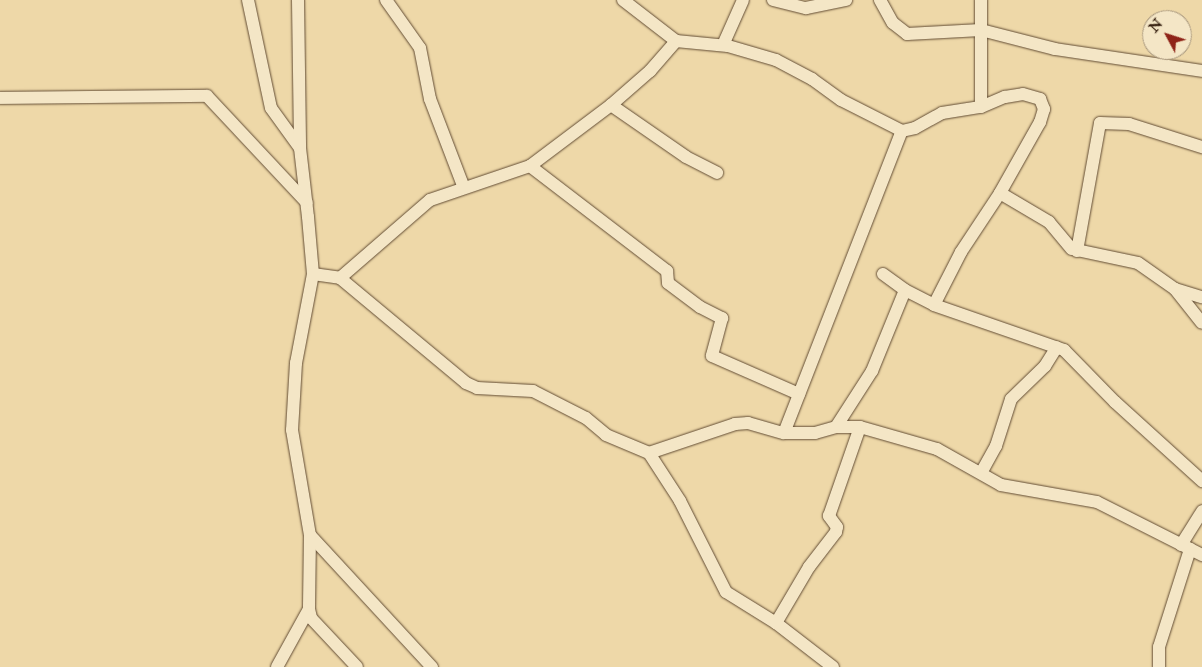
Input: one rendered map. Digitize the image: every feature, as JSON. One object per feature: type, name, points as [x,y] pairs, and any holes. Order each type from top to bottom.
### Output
[{"type":"street","points":[[248,0],[272,108],[300,148]]},
{"type":"street","points":[[278,667],[309,609],[310,535],[292,430],[296,363],[313,274],[300,148],[298,0]]},
{"type":"street","points":[[386,0],[420,48],[423,73],[430,99],[464,188]]},
{"type":"street","points":[[623,0],[676,41],[723,45],[776,60],[812,79],[841,100],[902,131],[915,128],[942,113],[980,107],[1005,97],[1023,94],[1036,96],[1043,104],[1040,122],[1000,193],[961,252],[934,304]]},
{"type":"street","points":[[723,45],[743,0]]},
{"type":"street","points":[[773,0],[806,8],[846,0]]},
{"type":"street","points":[[880,0],[892,22],[907,34],[981,30],[1055,49],[1202,70]]},
{"type":"street","points":[[980,107],[981,0]]},
{"type":"street","points":[[340,278],[426,202],[530,166],[611,106],[650,71],[676,41]]},
{"type":"street","points":[[0,98],[207,96],[307,203]]},
{"type":"street","points":[[611,106],[686,157],[697,160],[717,173]]},
{"type":"street","points":[[1077,251],[1100,123],[1129,124],[1202,147]]},
{"type":"street","points":[[784,432],[902,131]]},
{"type":"street","points":[[530,166],[667,271],[668,283],[700,308],[722,318],[713,358],[799,394]]},
{"type":"street","points":[[1000,193],[1049,222],[1068,248],[1133,261],[1175,289],[1202,323]]},
{"type":"street","points":[[313,274],[340,278],[466,383],[477,388],[533,392],[586,418],[606,435],[649,453],[680,500],[726,592],[776,624],[832,667]]},
{"type":"street","points":[[883,274],[905,290],[934,304],[1064,350],[1115,402],[1202,481]]},
{"type":"street","points":[[1175,289],[1202,296]]},
{"type":"street","points":[[836,427],[872,371],[905,290]]},
{"type":"street","points":[[981,473],[996,446],[1009,414],[1011,399],[1042,370],[1057,348]]},
{"type":"street","points":[[649,453],[735,424],[748,423],[784,432],[815,433],[836,427],[860,427],[937,449],[1001,486],[1097,502],[1202,555]]},
{"type":"street","points":[[776,624],[809,567],[836,532],[837,527],[829,516],[860,427]]},
{"type":"street","points":[[1159,667],[1159,647],[1185,547],[1202,511]]},
{"type":"street","points":[[310,535],[432,667]]},
{"type":"street","points":[[309,609],[323,632],[357,667]]}]
